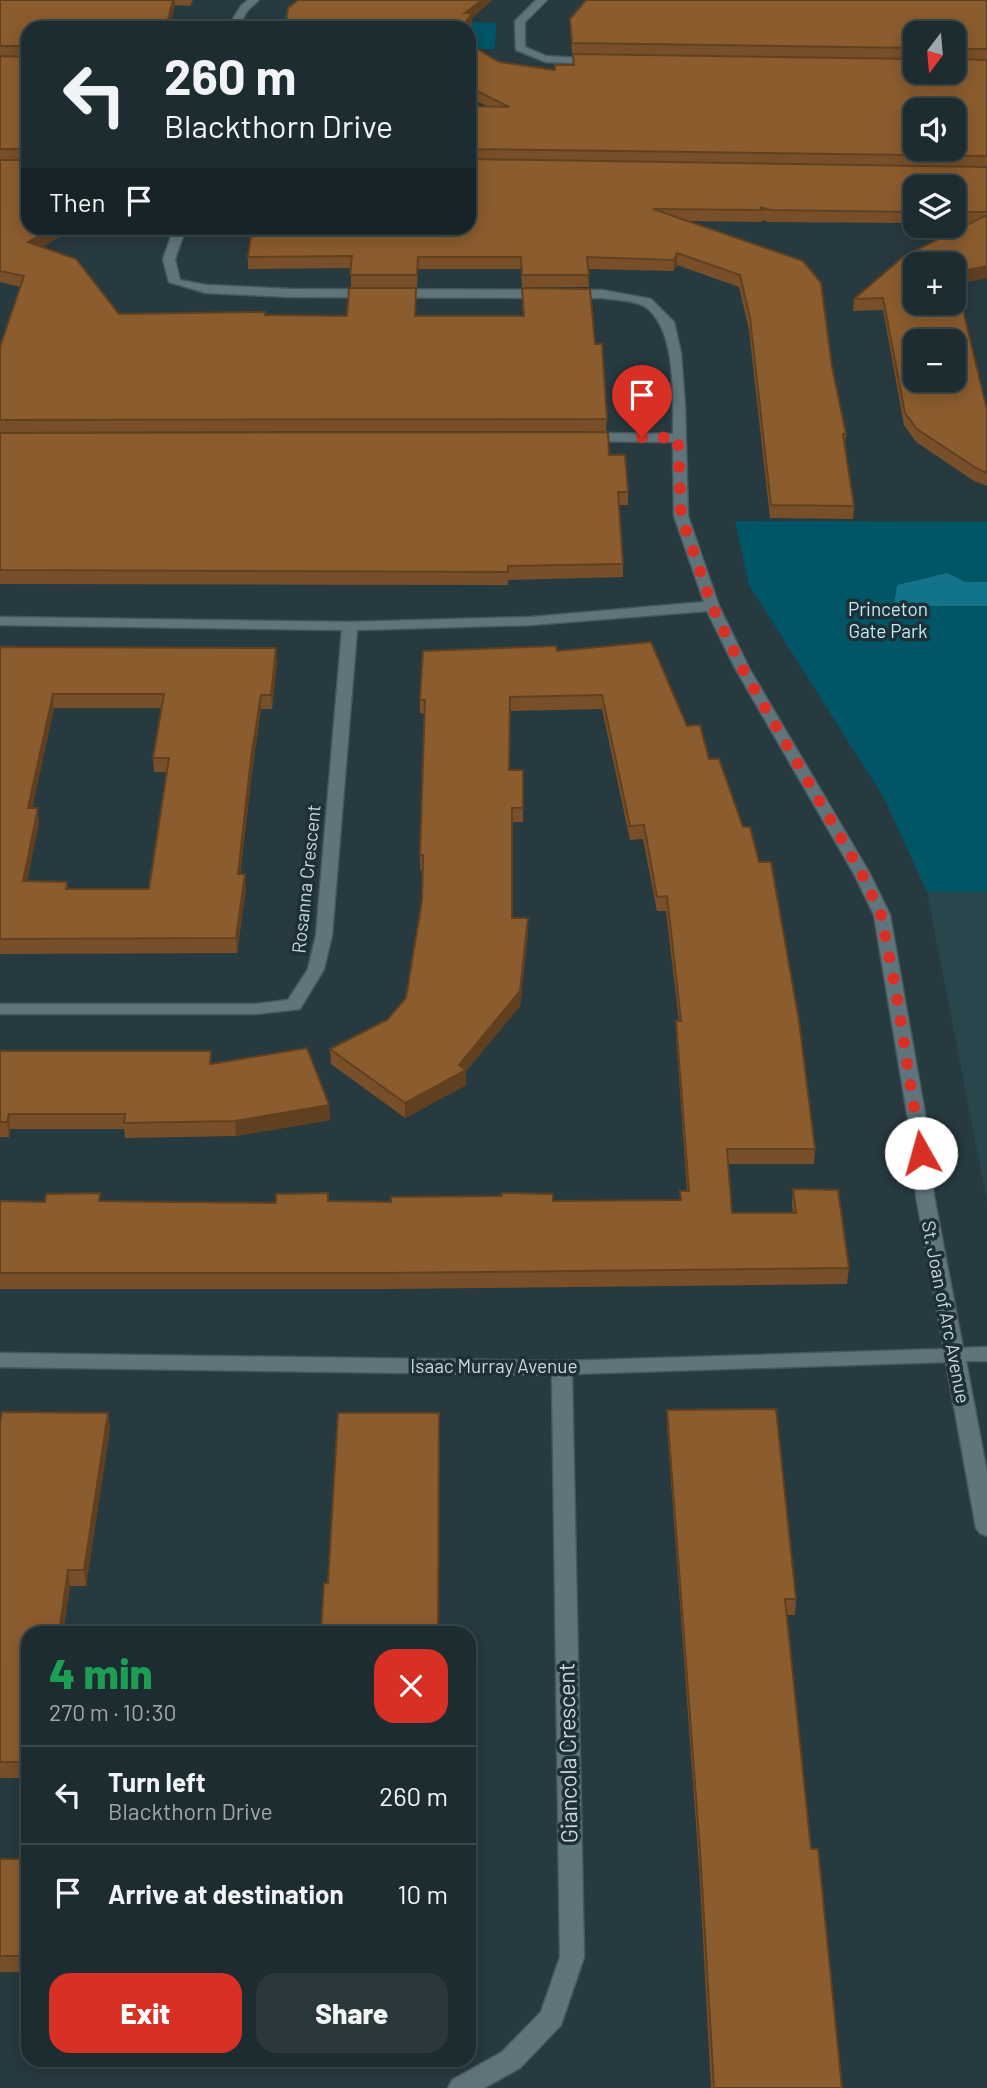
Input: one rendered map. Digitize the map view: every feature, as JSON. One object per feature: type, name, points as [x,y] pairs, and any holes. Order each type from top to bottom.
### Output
[{"type":"street","points":[[236,21],[244,8],[254,0]]},
{"type":"street","points":[[542,0],[520,20],[520,48],[529,55],[546,59],[608,62]]},
{"type":"street","name":"St. Joan of Arc Avenue","points":[[178,235],[169,259],[176,282],[206,289],[343,294],[602,294],[647,302],[668,321],[675,353],[681,516],[712,606],[742,668],[862,874],[881,915],[919,1131],[925,1196],[987,1528]]},
{"type":"street","points":[[572,438],[678,438]]},
{"type":"street","points":[[0,621],[350,626],[531,621],[712,606]]},
{"type":"street","name":"Rosanna Crescent","points":[[0,1009],[256,1009],[294,1005],[316,969],[324,935],[350,626]]},
{"type":"street","name":"Isaac Murray Avenue","points":[[0,1360],[562,1368],[987,1354]]},
{"type":"street","name":"Giancola Crescent","points":[[461,2088],[511,2060],[552,2018],[572,1957],[562,1368]]},
{"type":"shaded area","points":[[947,573],[965,582],[987,582],[987,606],[894,606],[897,585]]},
{"type":"shaded area","points":[[927,892],[987,892],[987,1202]]},
{"type":"green space","points":[[285,14],[449,21],[282,21]]},
{"type":"green space","points":[[476,22],[496,23],[495,49],[476,49]]},
{"type":"green space","name":"Princeton Gate Park","points":[[735,521],[987,522],[987,892],[927,892],[884,798],[749,585]]},
{"type":"building","points":[[0,0],[173,0],[168,21],[21,21],[21,46],[0,46]]},
{"type":"building","points":[[298,0],[482,0],[465,13],[472,13],[467,21],[286,21],[288,8]]},
{"type":"building","points":[[586,0],[987,0],[987,49],[966,49],[966,21],[903,21],[903,48],[572,43],[570,19]]},
{"type":"building","points":[[476,48],[499,62],[555,70],[555,65],[574,65],[573,54],[903,59],[903,84],[966,84],[966,59],[987,60],[987,156],[966,156],[966,98],[903,98],[903,155],[476,149],[476,106],[509,107],[476,90]]},
{"type":"building","points":[[0,56],[21,57],[21,149],[0,149]]},
{"type":"building","points":[[476,159],[987,167],[987,212],[966,212],[966,175],[903,175],[903,212],[770,210],[760,207],[763,210],[653,209],[803,261],[821,283],[832,367],[846,434],[843,434],[854,506],[771,505],[750,318],[740,275],[677,253],[674,260],[587,257],[589,275],[522,275],[521,257],[418,257],[417,275],[350,275],[352,256],[248,257],[251,235],[476,235]]},
{"type":"building","points":[[0,160],[21,160],[21,235],[41,235],[28,242],[76,259],[119,314],[265,312],[265,315],[347,316],[349,288],[416,288],[415,316],[524,316],[522,288],[590,289],[595,344],[602,344],[607,419],[0,420],[0,347],[24,276],[0,271]]},
{"type":"building","points":[[987,215],[987,266],[966,270],[966,252],[912,252],[940,238],[966,238],[966,225]]},
{"type":"building","points":[[903,257],[903,315],[964,315],[987,410],[987,473],[917,429],[905,413],[883,298],[854,299]]},
{"type":"building","points":[[608,432],[609,455],[625,455],[628,492],[618,492],[623,564],[508,566],[508,572],[0,570],[0,433]]},
{"type":"building","points":[[651,642],[687,726],[700,725],[709,759],[719,759],[743,827],[750,827],[759,862],[771,862],[799,1021],[815,1149],[727,1149],[732,1213],[796,1213],[793,1189],[838,1190],[849,1268],[382,1273],[0,1273],[0,1201],[45,1202],[46,1194],[100,1193],[99,1201],[170,1202],[276,1203],[276,1194],[328,1193],[328,1201],[391,1202],[391,1197],[502,1196],[502,1193],[553,1194],[553,1201],[681,1200],[680,1191],[689,1191],[676,1021],[681,1021],[667,896],[657,897],[644,825],[630,826],[602,695],[510,697],[509,770],[523,770],[523,808],[512,808],[512,918],[528,918],[520,991],[459,1065],[466,1070],[405,1103],[330,1049],[387,1020],[406,998],[422,901],[423,855],[420,855],[425,700],[420,700],[423,651],[556,646],[557,651]]},
{"type":"building","points":[[0,647],[276,648],[271,695],[261,695],[251,758],[238,874],[245,874],[236,938],[0,939]],"holes":[[[53,694],[164,694],[153,758],[169,758],[149,889],[66,889],[67,882],[23,881],[38,808],[28,808]]]},
{"type":"building","points":[[307,1048],[329,1105],[235,1121],[124,1123],[125,1114],[9,1114],[7,1122],[0,1122],[0,1051],[211,1051],[210,1064]]},
{"type":"building","points":[[776,1409],[796,1599],[785,1599],[811,1849],[818,1849],[842,2088],[714,2088],[700,1850],[667,1410]]},
{"type":"building","points":[[2,1412],[108,1413],[84,1570],[68,1570],[60,1626],[21,1626],[21,1762],[0,1762]]},
{"type":"building","points":[[338,1413],[439,1413],[438,1626],[321,1626],[324,1583],[328,1583]]},
{"type":"building","points":[[0,1859],[21,1859],[21,1956],[0,1956]]},
{"type":"route","points":[[642,437],[678,438],[681,516],[712,606],[742,668],[862,874],[881,915],[896,991],[921,1153]]}]
